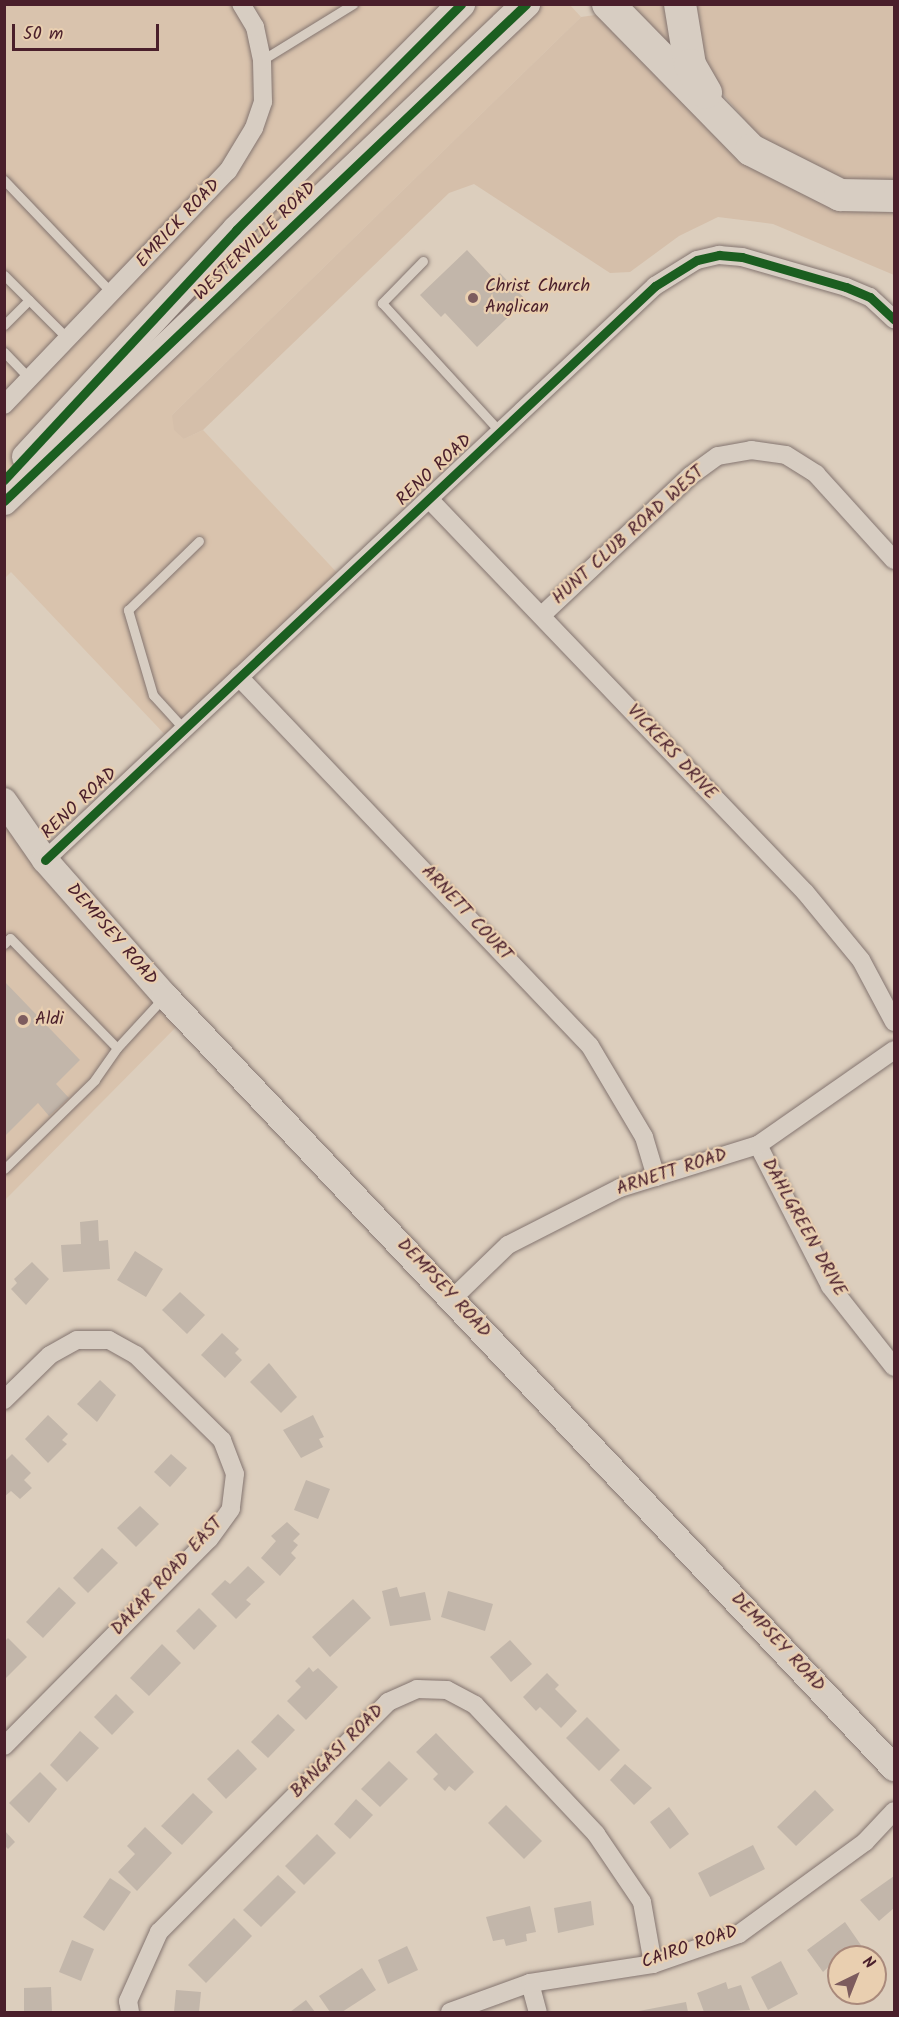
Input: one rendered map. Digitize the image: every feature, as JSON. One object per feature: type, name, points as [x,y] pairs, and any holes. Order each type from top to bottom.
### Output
[{"type":"highway","points":[[608,4],[751,150],[840,195],[894,196]]},
{"type":"highway","points":[[680,4],[690,65],[724,125]]},
{"type":"main road","name":"WESTERVILLE ROAD","points":[[4,480],[236,230],[461,4]]},
{"type":"main road","name":"WESTERVILLE ROAD","points":[[4,501],[261,261],[526,4]]},
{"type":"main road","name":"DEMPSEY ROAD","points":[[4,801],[45,860],[165,996],[894,1768]]},
{"type":"street","name":"EMRICK ROAD","points":[[4,405],[69,340],[228,171],[254,128],[260,111],[262,60],[255,27],[241,4]]},
{"type":"street","name":"RENO ROAD","points":[[45,860],[655,286],[697,260],[719,255],[742,257],[846,287],[870,297],[894,319]]},
{"type":"street","name":"HUNT CLUB ROAD WEST","points":[[542,615],[690,476],[718,456],[751,450],[786,455],[816,474],[894,560]]},
{"type":"street","name":"VICKERS DRIVE","points":[[429,499],[805,892],[861,960],[894,1022]]},
{"type":"street","name":"ARNETT COURT","points":[[239,677],[590,1046],[644,1137],[656,1177]]},
{"type":"street","name":"ARNETT ROAD","points":[[452,1299],[508,1245],[620,1188],[758,1145],[894,1050]]},
{"type":"street","name":"DAHLGREEN DRIVE","points":[[758,1145],[830,1286],[894,1367]]},
{"type":"street","name":"DAKAR ROAD EAST","points":[[4,1400],[50,1355],[77,1340],[109,1340],[136,1355],[222,1440],[235,1474],[231,1509],[209,1539],[4,1746]]},
{"type":"street","name":"BANGASI ROAD","points":[[130,2013],[128,2001],[159,1932],[388,1702],[417,1689],[447,1690],[475,1705],[596,1834],[642,1902],[653,1964]]},
{"type":"street","name":"CAIRO ROAD","points":[[450,2013],[530,1983],[653,1964],[739,1934],[865,1842],[894,1811]]},
{"type":"street","points":[[530,1983],[538,2013]]},
{"type":"lane","points":[[262,60],[353,4]]},
{"type":"lane","points":[[4,180],[113,294]]},
{"type":"lane","points":[[423,261],[382,303],[500,432]]},
{"type":"lane","points":[[4,275],[69,340]]},
{"type":"lane","points":[[4,325],[29,300]]},
{"type":"lane","points":[[4,352],[30,379]]},
{"type":"lane","points":[[183,729],[153,695],[128,610],[129,604],[199,541]]},
{"type":"lane","points":[[4,944],[10,938],[117,1048]]},
{"type":"lane","points":[[4,1169],[95,1080],[117,1048],[165,996]]},
{"type":"shaded area","points":[[5,5],[570,5],[581,17],[172,415],[184,439],[203,430],[343,579],[171,741],[11,572],[5,578]]},
{"type":"shaded area","points":[[628,5],[670,5],[676,45],[671,48]]},
{"type":"shaded area","points":[[692,5],[894,5],[894,187],[830,178],[759,137],[714,83],[699,43]]},
{"type":"shaded area","points":[[602,14],[848,208],[894,213],[894,275],[773,224],[718,217],[679,236],[630,272],[610,273],[474,184],[449,193],[203,430],[184,439],[174,430],[172,415],[581,17]]},
{"type":"shaded area","points":[[5,813],[185,1018],[5,1200]]},
{"type":"building","name":"Christ Church Anglican","points":[[467,250],[494,279],[500,273],[526,300],[477,347],[445,313],[441,317],[420,295]]},
{"type":"building","name":"Aldi","points":[[4,981],[80,1060],[56,1084],[69,1098],[49,1116],[38,1103],[4,1137]]},
{"type":"building","points":[[98,1220],[99,1241],[108,1240],[110,1269],[63,1272],[61,1245],[81,1244],[80,1222]]},
{"type":"building","points":[[135,1251],[163,1269],[146,1297],[117,1280]]},
{"type":"building","points":[[32,1262],[49,1279],[26,1305],[11,1289],[17,1283],[14,1279]]},
{"type":"building","points":[[180,1292],[205,1315],[187,1334],[162,1310]]},
{"type":"building","points":[[222,1333],[239,1349],[235,1353],[242,1360],[225,1378],[201,1355]]},
{"type":"building","points":[[269,1363],[297,1397],[281,1413],[250,1382]]},
{"type":"building","points":[[100,1380],[116,1395],[97,1422],[77,1404]]},
{"type":"building","points":[[48,1415],[68,1434],[62,1440],[67,1444],[48,1463],[25,1439]]},
{"type":"building","points":[[313,1415],[324,1437],[319,1439],[323,1447],[301,1458],[283,1430]]},
{"type":"building","points":[[12,1454],[31,1473],[24,1480],[32,1488],[20,1499],[11,1491],[4,1497],[4,1462]]},
{"type":"building","points":[[171,1454],[187,1468],[170,1487],[154,1472]]},
{"type":"building","points":[[306,1480],[330,1489],[318,1519],[294,1510]]},
{"type":"building","points":[[140,1506],[159,1524],[136,1547],[117,1528]]},
{"type":"building","points":[[287,1522],[300,1534],[293,1541],[298,1545],[291,1553],[296,1558],[280,1576],[261,1558],[276,1541],[271,1536]]},
{"type":"building","points":[[102,1548],[118,1563],[88,1593],[73,1578]]},
{"type":"building","points":[[248,1566],[265,1582],[246,1600],[251,1604],[236,1619],[211,1594],[225,1580],[230,1584]]},
{"type":"building","points":[[59,1587],[76,1603],[43,1638],[26,1622]]},
{"type":"building","points":[[397,1587],[400,1597],[425,1592],[431,1620],[390,1626],[382,1591]]},
{"type":"building","points":[[448,1591],[493,1604],[485,1631],[441,1617]]},
{"type":"building","points":[[353,1599],[371,1618],[330,1657],[312,1637]]},
{"type":"building","points":[[199,1608],[217,1626],[194,1650],[176,1631]]},
{"type":"building","points":[[8,1638],[27,1657],[4,1680],[4,1642]]},
{"type":"building","points":[[510,1640],[532,1664],[511,1682],[490,1657]]},
{"type":"building","points":[[162,1644],[181,1663],[149,1696],[130,1678]]},
{"type":"building","points":[[309,1667],[313,1672],[318,1668],[338,1687],[306,1720],[287,1701],[301,1687],[295,1681]]},
{"type":"building","points":[[547,1673],[559,1685],[555,1689],[577,1711],[561,1728],[540,1707],[536,1711],[523,1697]]},
{"type":"building","points":[[116,1694],[134,1712],[112,1735],[94,1717]]},
{"type":"building","points":[[278,1714],[295,1730],[268,1758],[251,1742]]},
{"type":"building","points":[[587,1717],[620,1750],[599,1771],[566,1738]]},
{"type":"building","points":[[80,1731],[99,1748],[67,1782],[50,1765]]},
{"type":"building","points":[[436,1733],[474,1772],[455,1791],[449,1786],[445,1791],[433,1779],[438,1774],[416,1752]]},
{"type":"building","points":[[238,1749],[257,1769],[226,1799],[207,1779]]},
{"type":"building","points":[[389,1761],[408,1779],[380,1807],[361,1789]]},
{"type":"building","points":[[625,1764],[652,1788],[634,1805],[610,1780]]},
{"type":"building","points":[[40,1772],[57,1789],[29,1823],[9,1803]]},
{"type":"building","points":[[815,1790],[834,1810],[796,1846],[777,1827]]},
{"type":"building","points":[[193,1793],[213,1812],[182,1845],[161,1826]]},
{"type":"building","points":[[356,1799],[373,1815],[350,1839],[334,1824]]},
{"type":"building","points":[[506,1805],[542,1841],[524,1859],[488,1823]]},
{"type":"building","points":[[669,1807],[689,1834],[670,1849],[650,1822]]},
{"type":"building","points":[[145,1827],[172,1853],[137,1891],[118,1872],[135,1854],[127,1846]]},
{"type":"building","points":[[4,1830],[15,1842],[8,1849],[4,1845]]},
{"type":"building","points":[[317,1834],[336,1853],[304,1885],[285,1866]]},
{"type":"building","points":[[753,1845],[765,1869],[710,1897],[698,1873]]},
{"type":"building","points":[[278,1875],[296,1892],[261,1927],[243,1910]]},
{"type":"building","points":[[894,1876],[894,1908],[879,1921],[860,1900]]},
{"type":"building","points":[[110,1878],[131,1892],[104,1931],[83,1917]]},
{"type":"building","points":[[591,1901],[594,1925],[558,1933],[554,1908]]},
{"type":"building","points":[[530,1906],[536,1932],[526,1934],[527,1941],[506,1946],[504,1939],[493,1941],[486,1917]]},
{"type":"building","points":[[234,1918],[252,1936],[206,1983],[188,1965]]},
{"type":"building","points":[[845,1922],[861,1945],[827,1945],[827,1968],[823,1972],[807,1950]]},
{"type":"building","points":[[72,1940],[94,1949],[81,1981],[59,1972]]},
{"type":"building","points":[[407,1946],[418,1970],[388,1984],[378,1960]]},
{"type":"building","points":[[781,1961],[798,1994],[768,2010],[751,1977]]},
{"type":"building","points":[[362,1968],[376,1990],[342,2012],[330,2012],[319,1996]]},
{"type":"building","points":[[726,1982],[728,1989],[741,1985],[750,2010],[704,2012],[697,1993]]},
{"type":"building","points":[[51,1987],[52,2012],[24,2012],[24,1988]]},
{"type":"building","points":[[176,1990],[201,1992],[199,2012],[174,2012]]},
{"type":"building","points":[[306,2000],[315,2012],[290,2012]]},
{"type":"building","points":[[686,2002],[688,2012],[639,2011]]},
{"type":"cycle path","points":[[4,480],[236,230],[461,4]]},
{"type":"cycle path","points":[[4,501],[526,4]]},
{"type":"cycle path","points":[[45,860],[655,286],[697,260],[719,255],[742,257],[846,287],[870,297],[894,319]]},
{"type":"place","name":"Christ Church Anglican","points":[[473,298]]},
{"type":"place","name":"Aldi","points":[[23,1020]]}]
